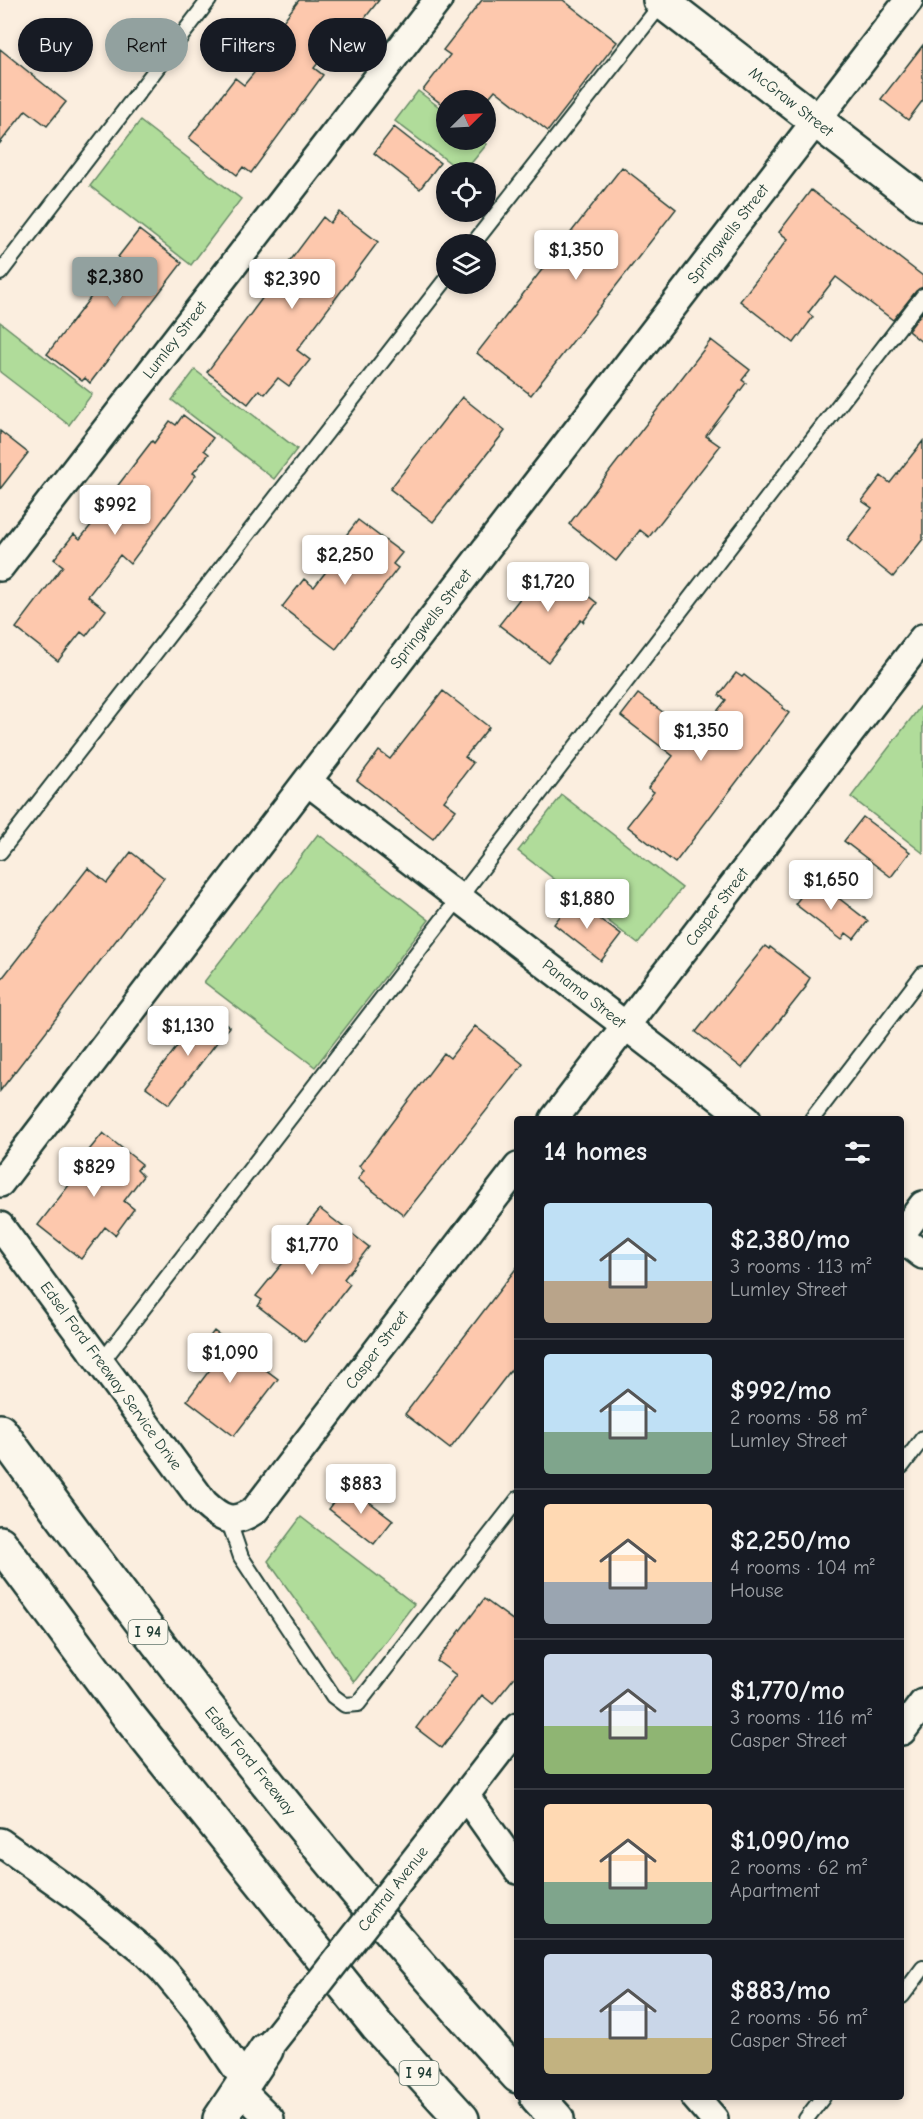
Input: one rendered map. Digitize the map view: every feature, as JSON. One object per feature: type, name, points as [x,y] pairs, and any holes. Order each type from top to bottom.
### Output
[{"type":"main road","name":"McGraw Street","points":[[662,1],[923,204]]},
{"type":"main road","name":"Edsel Ford Freeway","points":[[0,1431],[162,1650],[296,1819],[451,2003],[514,2072]]},
{"type":"main road","name":"I 94","points":[[0,1543],[127,1714],[369,2017],[462,2119]]},
{"type":"main road","points":[[220,2119],[266,2050]]},
{"type":"main road","points":[[540,2100],[557,2119]]},
{"type":"street","name":"Lumley Street","points":[[0,567],[438,0]]},
{"type":"street","name":"Springwells Street","points":[[0,1183],[909,0]]},
{"type":"street","name":"Casper Street","points":[[556,1116],[923,638]]},
{"type":"street","name":"Panama Street","points":[[307,781],[743,1116]]},
{"type":"street","name":"Casper Street","points":[[228,1519],[246,1516],[255,1510],[514,1172]]},
{"type":"street","points":[[904,1230],[923,1205]]},
{"type":"street","name":"Edsel Ford Freeway Service Drive","points":[[0,1226],[204,1503],[215,1513],[228,1519]]},
{"type":"street","points":[[904,1241],[923,1255]]},
{"type":"street","points":[[904,1728],[923,1703]]},
{"type":"street","name":"Central Avenue","points":[[266,2050],[514,1732]]},
{"type":"street","points":[[465,1795],[514,1864]]},
{"type":"street","points":[[0,1841],[98,1913],[164,1971],[199,2013],[243,2085],[270,2119]]},
{"type":"street","points":[[698,2100],[714,2119]]},
{"type":"lane","points":[[0,273],[209,0]]},
{"type":"lane","points":[[481,234],[662,1]]},
{"type":"lane","points":[[0,852],[436,292]]},
{"type":"lane","points":[[100,1363],[923,296]]},
{"type":"lane","points":[[814,1116],[923,974]]},
{"type":"lane","points":[[904,1463],[923,1438]]},
{"type":"lane","points":[[228,1519],[241,1557],[333,1696],[345,1705],[358,1704],[514,1504]]},
{"type":"lane","points":[[904,1993],[923,1968]]},
{"type":"lane","points":[[806,2119],[821,2100]]},
{"type":"green space","points":[[418,91],[436,105],[436,150],[482,150],[472,162],[449,162],[395,121]]},
{"type":"green space","points":[[140,121],[241,199],[191,265],[90,186]]},
{"type":"green space","points":[[0,322],[92,394],[69,425],[0,372]]},
{"type":"green space","points":[[195,370],[297,449],[274,479],[172,400]]},
{"type":"green space","points":[[923,703],[923,853],[851,797]]},
{"type":"green space","points":[[562,795],[682,888],[638,944],[518,851]]},
{"type":"green space","points":[[318,834],[429,920],[315,1067],[204,982]]},
{"type":"green space","points":[[301,1517],[414,1604],[354,1682],[268,1561]]},
{"type":"building","points":[[299,0],[379,0],[365,18],[308,18],[308,72],[319,72],[323,75],[251,173],[243,167],[237,175],[189,138],[235,78],[244,85],[255,72],[296,72],[296,18],[285,18]]},
{"type":"building","points":[[482,0],[563,0],[617,42],[548,131],[496,90],[436,90],[436,100],[423,90],[450,55],[443,50]]},
{"type":"building","points":[[923,45],[923,100],[908,120],[881,99]]},
{"type":"building","points":[[0,49],[18,63],[18,72],[29,72],[66,102],[47,126],[26,110],[0,143]]},
{"type":"building","points":[[394,127],[439,162],[436,162],[436,168],[420,189],[374,153]]},
{"type":"building","points":[[622,167],[676,209],[531,395],[477,353]]},
{"type":"building","points":[[811,190],[923,276],[923,287],[916,291],[893,320],[836,277],[808,313],[813,317],[794,343],[740,301],[788,239],[779,232]]},
{"type":"building","points":[[339,212],[378,242],[297,350],[310,360],[289,386],[278,378],[265,394],[259,390],[248,404],[207,372],[323,217],[330,223]]},
{"type":"building","points":[[139,230],[182,263],[90,383],[85,378],[82,381],[47,354],[120,259],[118,257]]},
{"type":"building","points":[[923,311],[923,343],[908,331]]},
{"type":"building","points":[[711,340],[750,370],[742,380],[746,383],[706,436],[720,446],[649,537],[640,530],[616,561],[569,524]]},
{"type":"building","points":[[462,397],[505,431],[433,522],[390,489]]},
{"type":"building","points":[[183,415],[213,438],[204,450],[209,454],[193,473],[196,475],[130,564],[120,555],[88,596],[106,610],[86,636],[81,632],[58,661],[16,628],[63,566],[54,559],[74,534],[80,539],[112,499],[109,497],[152,441],[154,443],[170,421],[176,425]]},
{"type":"building","points":[[0,431],[28,453],[0,489]]},
{"type":"building","points":[[923,441],[923,539],[893,577],[847,540],[872,508],[862,501],[881,476],[890,483]]},
{"type":"building","points":[[358,520],[402,553],[393,564],[398,568],[336,649],[282,607],[304,579],[314,587],[342,551],[337,547]]},
{"type":"building","points":[[547,564],[597,603],[548,662],[499,625]]},
{"type":"building","points":[[736,673],[742,677],[744,675],[789,713],[675,863],[627,826],[654,792],[648,788],[673,756],[621,716],[638,694],[697,737],[726,700],[719,695]]},
{"type":"building","points":[[443,691],[489,727],[465,757],[473,763],[444,801],[456,810],[433,839],[357,780],[379,751],[390,759]]},
{"type":"building","points":[[863,817],[910,852],[891,877],[844,841]]},
{"type":"building","points":[[131,852],[164,878],[0,1091],[0,981],[88,868],[107,883]]},
{"type":"building","points":[[814,879],[868,921],[854,939],[846,933],[842,940],[795,904]]},
{"type":"building","points":[[573,899],[621,935],[601,961],[554,924]]},
{"type":"building","points":[[765,946],[769,949],[770,947],[810,978],[806,987],[742,1068],[696,1032]]},
{"type":"building","points":[[206,1009],[229,1027],[169,1104],[146,1087]]},
{"type":"building","points":[[475,1026],[523,1064],[404,1215],[358,1179],[364,1170],[359,1166],[444,1053],[450,1058]]},
{"type":"building","points":[[103,1133],[142,1164],[137,1170],[143,1176],[124,1201],[134,1209],[115,1235],[105,1227],[81,1259],[38,1225],[90,1158],[85,1155]]},
{"type":"building","points":[[320,1209],[369,1247],[344,1279],[350,1284],[305,1342],[258,1306],[262,1300],[256,1296],[303,1238],[299,1235]]},
{"type":"building","points":[[514,1271],[514,1366],[450,1449],[405,1414]]},
{"type":"building","points":[[214,1331],[278,1379],[234,1436],[187,1400],[212,1367],[196,1355]]},
{"type":"building","points":[[347,1485],[393,1520],[374,1544],[329,1509]]},
{"type":"building","points":[[484,1599],[514,1621],[514,1678],[493,1704],[482,1695],[442,1748],[416,1728],[456,1675],[437,1661]]}]
